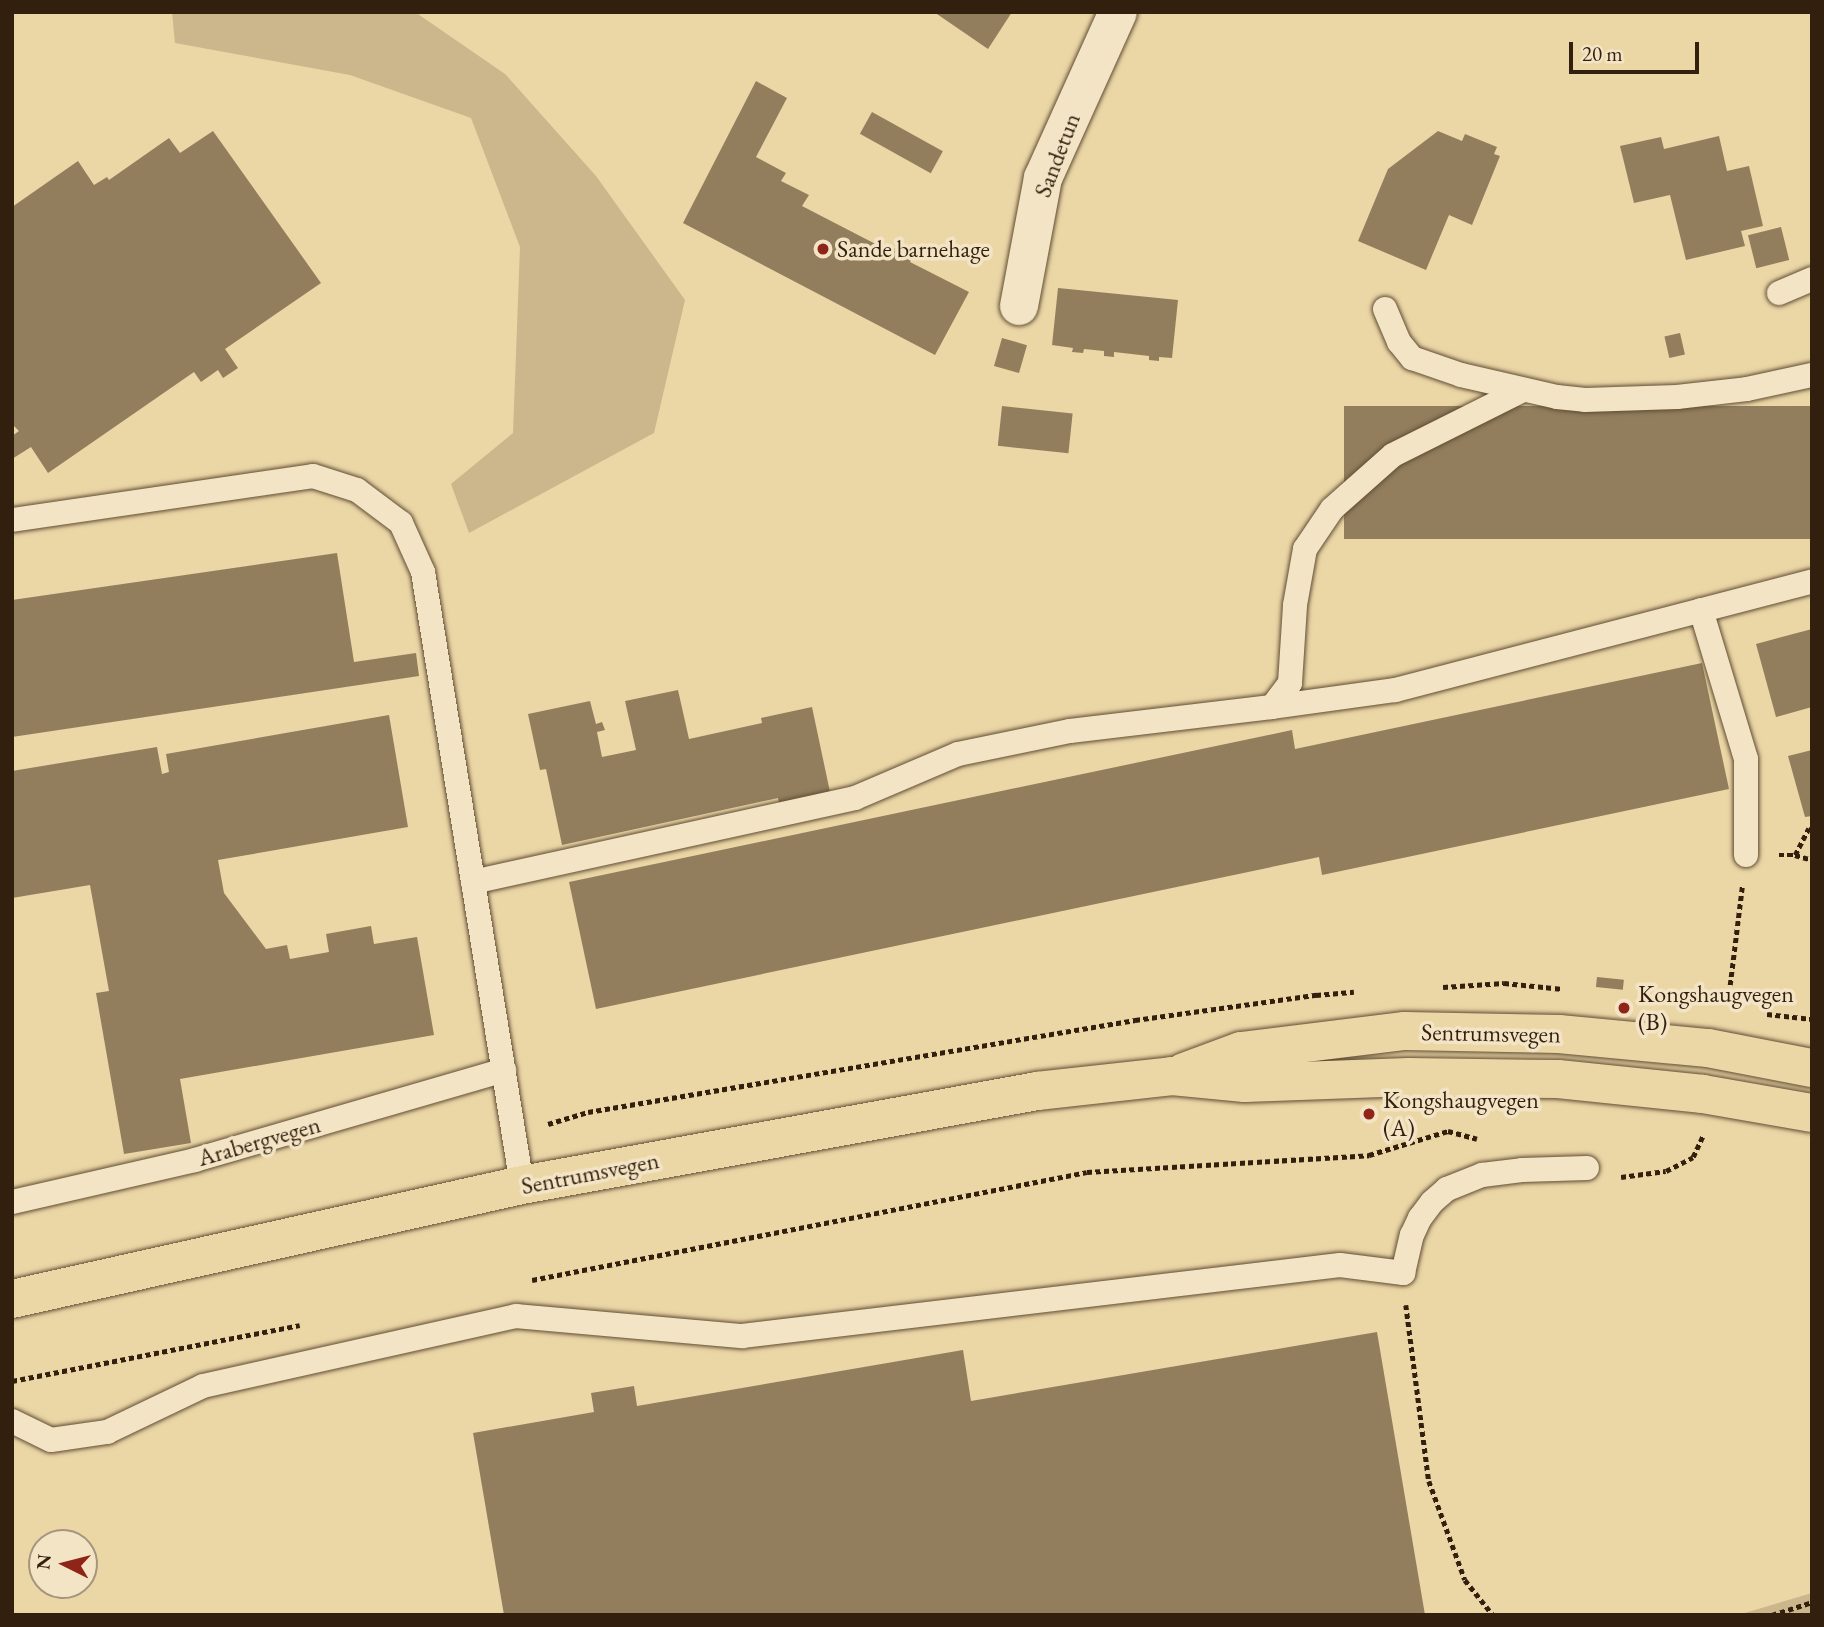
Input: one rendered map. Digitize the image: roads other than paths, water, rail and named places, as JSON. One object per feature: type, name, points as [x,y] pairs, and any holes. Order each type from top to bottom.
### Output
[{"type":"main road","name":"Sentrumsvegen","points":[[1172,1076],[1241,1051],[1405,1031],[1559,1034],[1708,1048],[1812,1068]]},
{"type":"main road","name":"Sentrumsvegen","points":[[12,1299],[522,1185],[1037,1091],[1172,1076],[1245,1083],[1409,1077],[1558,1079],[1703,1094],[1812,1113]]},
{"type":"street","name":"Sandetun","points":[[1019,306],[1043,178],[1118,12]]},
{"type":"lane","points":[[1779,293],[1812,279]]},
{"type":"lane","points":[[1385,309],[1399,341],[1412,358],[1433,367],[1521,391],[1585,400],[1627,400],[1747,388],[1812,375]]},
{"type":"lane","points":[[1272,707],[1290,684],[1295,605],[1305,549],[1332,509],[1393,455],[1521,391]]},
{"type":"lane","points":[[12,520],[313,476],[357,490],[401,523],[423,572],[522,1185]]},
{"type":"lane","points":[[473,882],[856,798],[958,754],[1070,731],[1395,690],[1812,581]]},
{"type":"lane","points":[[1701,610],[1746,759],[1746,855]]},
{"type":"lane","name":"Arabergvegen","points":[[12,1202],[195,1160],[504,1070]]},
{"type":"lane","points":[[12,1421],[51,1440],[107,1432],[203,1386],[516,1316],[742,1336],[1340,1265],[1403,1273],[1412,1235],[1420,1218],[1432,1202],[1447,1189],[1482,1175],[1521,1170],[1587,1168]]},
{"type":"place","name":"Sande barnehage","points":[[823,249]]},
{"type":"place","name":"Kongshaugvegen (B)","points":[[1624,1008]]},
{"type":"place","name":"Kongshaugvegen (A)","points":[[1369,1114]]}]
